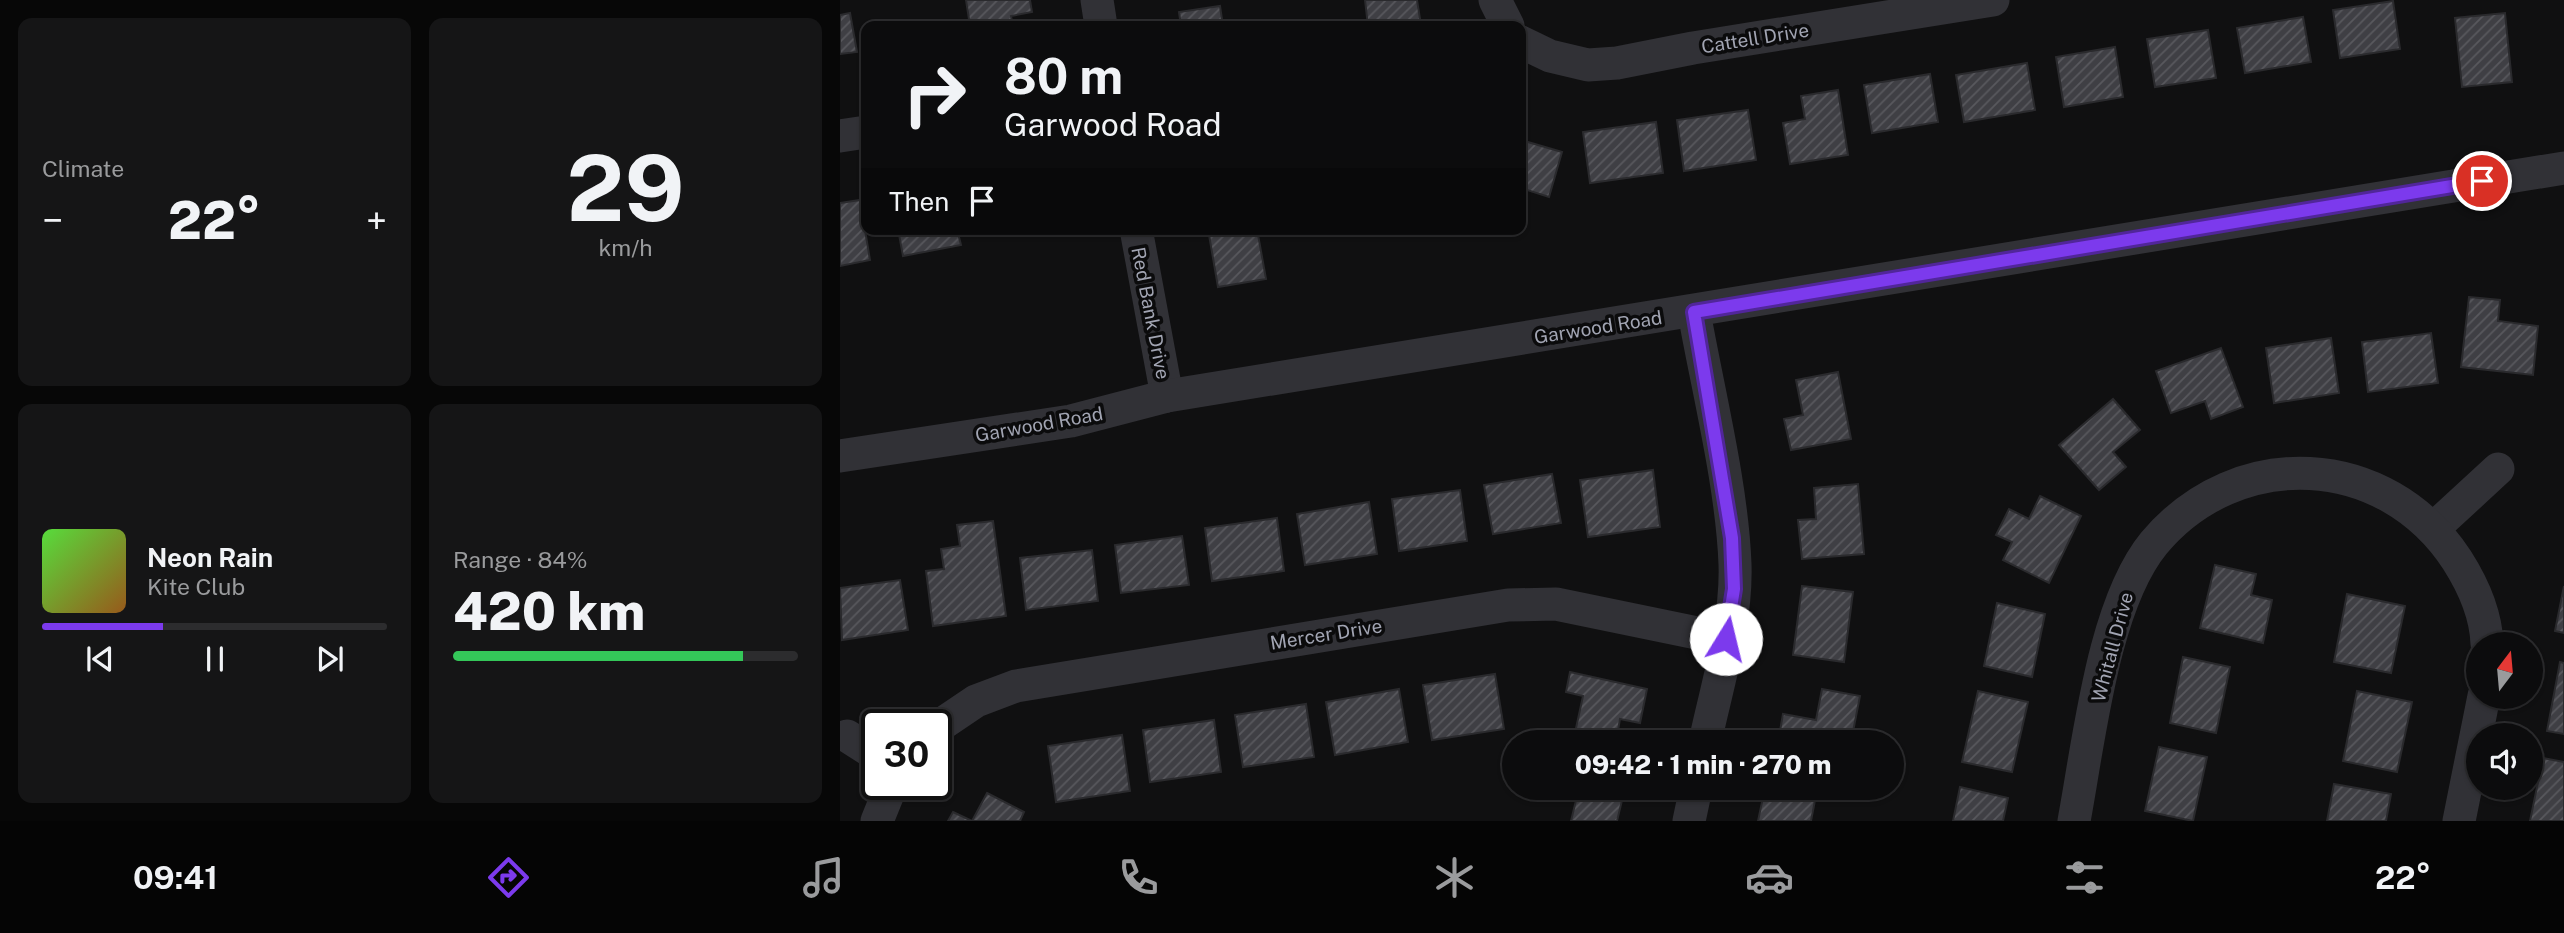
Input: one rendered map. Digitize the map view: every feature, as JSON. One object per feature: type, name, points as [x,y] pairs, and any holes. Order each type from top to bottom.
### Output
[{"type":"street","points":[[1097,0],[1100,21]]},
{"type":"street","points":[[1495,0],[1506,21]]},
{"type":"street","name":"Cattell Drive","points":[[1526,45],[1550,56],[1588,65],[1617,63],[1693,48],[1993,0]]},
{"type":"street","points":[[840,136],[861,133]]},
{"type":"street","name":"Garwood Road","points":[[840,456],[1071,421],[1167,396],[2564,168]]},
{"type":"street","name":"Red Bank Drive","points":[[1137,235],[1167,396]]},
{"type":"street","points":[[1694,312],[1732,538],[1734,589],[1707,730]]},
{"type":"street","points":[[2433,529],[2498,469]]},
{"type":"street","name":"Whitall Drive","points":[[2074,821],[2108,647],[2124,593],[2153,545],[2188,509],[2209,495],[2261,476],[2326,474],[2353,479],[2381,491],[2420,516],[2449,547],[2474,592],[2483,614],[2485,632]]},
{"type":"street","name":"Mercer Drive","points":[[952,717],[976,701],[1027,683],[1508,605],[1556,604],[1726,639]]},
{"type":"street","points":[[2459,821],[2481,709]]},
{"type":"street","points":[[847,736],[861,745]]},
{"type":"street","points":[[877,821],[886,800]]},
{"type":"street","points":[[1689,821],[1693,800]]},
{"type":"building","points":[[966,0],[1030,0],[1032,12],[1011,16],[1012,21],[969,21]]},
{"type":"building","points":[[1365,0],[1417,0],[1420,21],[1367,21]]},
{"type":"building","points":[[2393,1],[2400,49],[2340,58],[2333,10]]},
{"type":"building","points":[[1220,6],[1222,21],[1180,21],[1179,12]]},
{"type":"building","points":[[850,13],[857,52],[840,54],[840,15]]},
{"type":"building","points":[[2505,13],[2512,82],[2462,87],[2455,18]]},
{"type":"building","points":[[2303,17],[2311,62],[2245,73],[2237,28]]},
{"type":"building","points":[[2208,30],[2216,78],[2155,87],[2147,39]]},
{"type":"building","points":[[2115,47],[2123,97],[2064,107],[2056,57]]},
{"type":"building","points":[[2027,63],[2035,110],[1964,122],[1956,75]]},
{"type":"building","points":[[1930,74],[1938,122],[1872,133],[1864,85]]},
{"type":"building","points":[[1838,90],[1848,155],[1790,164],[1783,123],[1805,119],[1801,96]]},
{"type":"building","points":[[1748,110],[1756,160],[1684,171],[1677,120]]},
{"type":"building","points":[[1656,122],[1663,173],[1590,183],[1583,132]]},
{"type":"building","points":[[1526,141],[1562,152],[1549,197],[1526,190]]},
{"type":"building","points":[[860,200],[861,235],[866,235],[870,260],[840,266],[840,203]]},
{"type":"building","points":[[899,235],[958,235],[961,245],[903,256]]},
{"type":"building","points":[[1209,235],[1258,235],[1266,279],[1218,287]]},
{"type":"building","points":[[2469,297],[2500,300],[2498,321],[2538,326],[2533,375],[2461,367]]},
{"type":"building","points":[[2431,333],[2438,383],[2368,392],[2362,342]]},
{"type":"building","points":[[2331,338],[2339,393],[2274,403],[2266,348]]},
{"type":"building","points":[[2221,348],[2243,407],[2211,419],[2205,401],[2171,413],[2156,371]]},
{"type":"building","points":[[1838,372],[1851,439],[1791,450],[1784,419],[1803,415],[1796,380]]},
{"type":"building","points":[[2113,399],[2140,430],[2113,452],[2126,467],[2099,490],[2059,445]]},
{"type":"building","points":[[1653,470],[1660,527],[1588,537],[1580,480]]},
{"type":"building","points":[[1552,474],[1561,523],[1493,534],[1484,485]]},
{"type":"building","points":[[1858,484],[1864,554],[1802,559],[1798,520],[1816,519],[1814,488]]},
{"type":"building","points":[[1460,490],[1467,541],[1399,551],[1392,499]]},
{"type":"building","points":[[2040,496],[2081,516],[2049,583],[2003,560],[2012,542],[1996,535],[2009,509],[2029,519]]},
{"type":"building","points":[[1369,502],[1377,554],[1305,565],[1297,514]]},
{"type":"building","points":[[1277,518],[1284,571],[1212,581],[1205,528]]},
{"type":"building","points":[[993,521],[1006,616],[933,626],[926,571],[944,569],[941,549],[960,546],[957,525]]},
{"type":"building","points":[[1182,536],[1189,585],[1121,593],[1115,545]]},
{"type":"building","points":[[1092,550],[1098,601],[1026,610],[1020,558]]},
{"type":"building","points":[[2215,565],[2256,574],[2251,595],[2272,600],[2263,643],[2200,628]]},
{"type":"building","points":[[900,580],[908,630],[842,640],[840,588]]},
{"type":"building","points":[[1802,586],[1853,592],[1844,662],[1793,655]]},
{"type":"building","points":[[2564,586],[2564,633],[2555,631]]},
{"type":"building","points":[[2347,594],[2405,606],[2391,673],[2334,662]]},
{"type":"building","points":[[1997,603],[2045,614],[2032,677],[1984,666]]},
{"type":"building","points":[[2183,657],[2230,667],[2216,733],[2170,723]]},
{"type":"building","points":[[2560,662],[2564,663],[2564,734],[2547,731]]},
{"type":"building","points":[[1570,672],[1647,689],[1640,723],[1620,719],[1618,730],[1576,730],[1583,696],[1566,692]]},
{"type":"building","points":[[1495,674],[1504,729],[1432,740],[1423,685]]},
{"type":"building","points":[[1399,689],[1408,742],[1335,755],[1326,702]]},
{"type":"building","points":[[1822,689],[1860,696],[1853,730],[1780,730],[1783,714],[1816,720]]},
{"type":"building","points":[[1978,691],[2028,702],[2012,772],[1962,762]]},
{"type":"building","points":[[2357,691],[2412,702],[2397,772],[2343,761]]},
{"type":"building","points":[[1306,704],[1314,757],[1243,767],[1235,715]]},
{"type":"building","points":[[1214,720],[1221,772],[1150,782],[1143,730]]},
{"type":"building","points":[[1122,735],[1130,791],[1056,802],[1048,746]]},
{"type":"building","points":[[2159,747],[2207,757],[2193,821],[2145,811]]},
{"type":"building","points":[[2543,758],[2564,762],[2564,821],[2530,821],[2534,800],[2543,800]]},
{"type":"building","points":[[2334,784],[2391,794],[2386,821],[2327,821]]},
{"type":"building","points":[[1960,787],[2008,798],[2003,821],[1953,821]]},
{"type":"building","points":[[987,793],[1024,812],[1020,821],[972,821]]},
{"type":"building","points":[[1576,800],[1622,800],[1617,821],[1571,821]]},
{"type":"building","points":[[1762,800],[1815,800],[1811,821],[1758,821]]},
{"type":"building","points":[[953,812],[972,821],[948,821]]},
{"type":"route","points":[[1726,639],[1735,565],[1725,487],[1694,312],[2482,181]]}]
